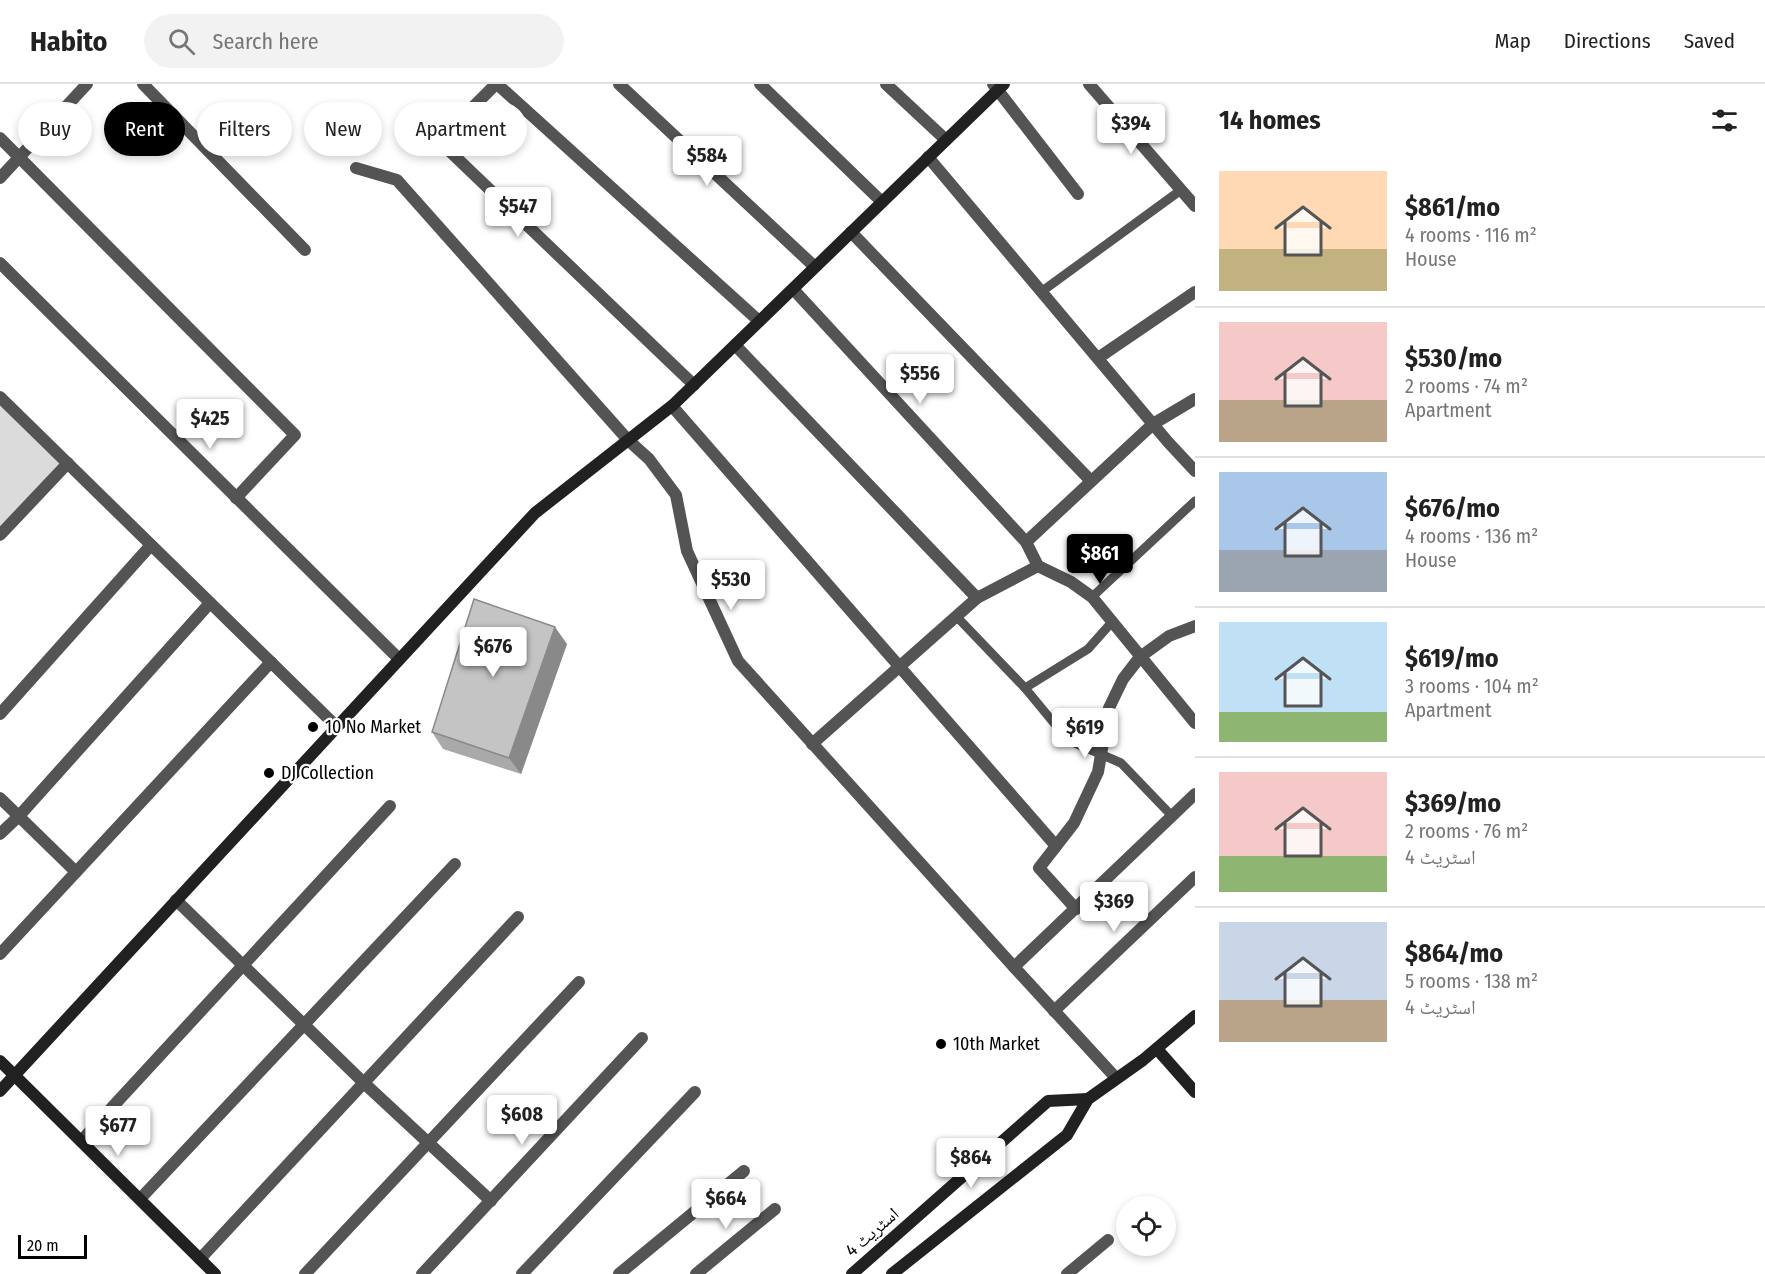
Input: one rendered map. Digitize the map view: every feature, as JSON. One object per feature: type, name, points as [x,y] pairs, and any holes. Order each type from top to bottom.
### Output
[{"type":"street","points":[[0,178],[87,84]]},
{"type":"street","points":[[143,84],[305,250]]},
{"type":"street","points":[[694,384],[439,141],[497,84],[759,321]]},
{"type":"street","points":[[619,84],[815,267]]},
{"type":"street","points":[[760,84],[882,202]]},
{"type":"street","points":[[886,84],[946,140]]},
{"type":"street","points":[[1089,84],[1195,206]]},
{"type":"street","points":[[0,1091],[535,513],[672,406],[946,140],[998,86],[1078,194]]},
{"type":"street","points":[[0,138],[295,435],[236,498]]},
{"type":"street","points":[[928,157],[1195,471]]},
{"type":"street","points":[[356,168],[397,180],[628,440],[649,459],[676,495],[687,551],[738,661],[1116,1078]]},
{"type":"street","points":[[851,232],[1092,481]]},
{"type":"street","points":[[0,263],[399,659]]},
{"type":"street","points":[[793,289],[1026,542],[1038,566],[1071,582],[1092,597],[1195,723]]},
{"type":"street","points":[[1098,358],[1195,292]]},
{"type":"street","points":[[735,345],[977,598]]},
{"type":"street","points":[[0,397],[336,726]]},
{"type":"street","points":[[1026,542],[1153,424],[1195,399]]},
{"type":"street","points":[[672,406],[1056,846]]},
{"type":"street","points":[[0,535],[68,463]]},
{"type":"street","points":[[0,714],[151,545]]},
{"type":"street","points":[[812,744],[977,598],[1038,566]]},
{"type":"street","points":[[0,834],[19,816],[210,603]]},
{"type":"street","points":[[1076,909],[1039,868],[1074,823],[1098,772],[1109,708],[1123,679],[1140,657],[1169,636],[1195,626]]},
{"type":"street","points":[[0,954],[270,662]]},
{"type":"street","points":[[1014,967],[1195,794]]},
{"type":"street","points":[[0,798],[75,872]]},
{"type":"street","points":[[81,1141],[390,806]]},
{"type":"street","points":[[140,1199],[455,864]]},
{"type":"street","points":[[1054,1011],[1195,877]]},
{"type":"street","points":[[176,900],[364,1083],[491,1202]]},
{"type":"street","points":[[200,1259],[518,917]]},
{"type":"street","points":[[305,1274],[579,982]]},
{"type":"street","points":[[892,1274],[1067,1135],[1088,1099],[1143,1060],[1195,1016]]},
{"type":"street","points":[[422,1274],[642,1038]]},
{"type":"street","points":[[1157,1048],[1195,1092]]},
{"type":"street","points":[[0,1061],[215,1274]]},
{"type":"street","points":[[522,1274],[695,1092]]},
{"type":"street","name":"اسٹریٹ 4","points":[[852,1274],[1048,1101],[1088,1099]]},
{"type":"street","points":[[618,1274],[744,1171]]},
{"type":"street","points":[[696,1274],[775,1209]]},
{"type":"street","points":[[1067,1274],[1108,1240]]},
{"type":"lane","points":[[1041,292],[1181,190]]},
{"type":"lane","points":[[1092,597],[1195,501]]},
{"type":"lane","points":[[956,616],[1025,688],[1068,740],[1121,763],[1172,816]]},
{"type":"lane","points":[[1025,688],[1088,649],[1112,622]]},
{"type":"shaded area","points":[[0,397],[68,463],[0,535]]},
{"type":"building","points":[[474,599],[555,627],[509,758],[432,732]]},
{"type":"place","name":"10 No Market","points":[[313,727]]},
{"type":"place","name":"DJ Collection","points":[[269,773]]},
{"type":"place","name":"10th Market","points":[[941,1044]]}]
